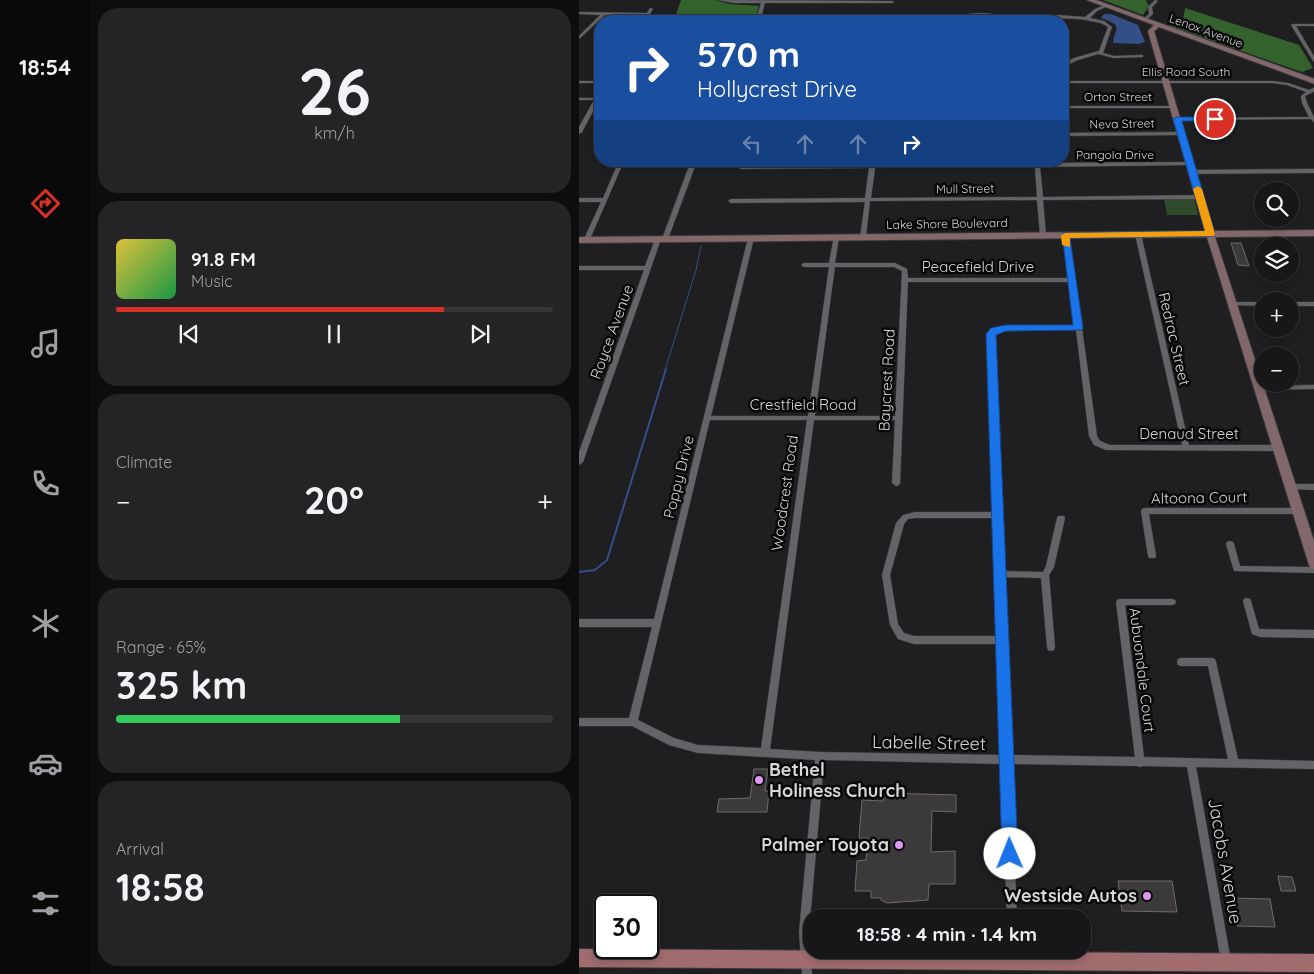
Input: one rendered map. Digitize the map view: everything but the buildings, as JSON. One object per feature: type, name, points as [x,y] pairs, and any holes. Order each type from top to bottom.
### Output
[{"type":"main road","points":[[579,958],[806,967],[967,967],[998,959]]},
{"type":"main road","points":[[1035,959],[1081,968],[1198,969],[1227,964],[1313,967]]},
{"type":"street","points":[[721,0],[727,2],[892,1],[893,8]]},
{"type":"street","name":"Lenox Avenue","points":[[1090,0],[1314,82]]},
{"type":"street","points":[[1143,20],[1151,14],[1150,7],[1156,1]]},
{"type":"street","points":[[760,15],[763,2]]},
{"type":"street","points":[[1089,19],[1107,7]]},
{"type":"street","points":[[579,13],[650,11],[648,15]]},
{"type":"street","points":[[1069,15],[1107,24],[1111,29],[1099,53]]},
{"type":"street","points":[[579,38],[594,23]]},
{"type":"street","points":[[1158,25],[1151,30],[1254,372]]},
{"type":"street","points":[[1314,25],[1293,25],[1314,63]]},
{"type":"street","points":[[1069,63],[1099,53],[1114,57],[1141,56]]},
{"type":"street","points":[[579,82],[594,80]]},
{"type":"street","name":"Ellis Road South","points":[[1069,82],[1278,82],[1309,91]]},
{"type":"street","points":[[1177,119],[1313,121],[1303,101],[1303,96],[1314,88]]},
{"type":"street","points":[[579,99],[594,99]]},
{"type":"street","points":[[579,132],[594,107]]},
{"type":"street","name":"Orton Street","points":[[1069,108],[1173,107]]},
{"type":"street","name":"Neva Street","points":[[1069,135],[1181,134]]},
{"type":"street","name":"Pangola Drive","points":[[1069,164],[1314,171]]},
{"type":"street","points":[[583,239],[605,200],[619,167]]},
{"type":"street","name":"Royce Avenue","points":[[579,462],[648,268],[691,167]]},
{"type":"street","points":[[863,237],[873,167]]},
{"type":"street","points":[[1037,167],[1043,235]]},
{"type":"street","name":"Mull Street","points":[[731,201],[1200,197]]},
{"type":"street","points":[[579,200],[605,200]]},
{"type":"street","name":"Lake Shore Boulevard","points":[[583,239],[1314,233]]},
{"type":"street","name":"Redrac Street","points":[[1138,234],[1186,448]]},
{"type":"street","points":[[1012,909],[991,334],[994,330],[1006,328],[1078,328],[1065,235]]},
{"type":"street","name":"Woodcrest Road","points":[[765,752],[836,237]]},
{"type":"street","name":"Poppy Drive","points":[[633,722],[751,238]]},
{"type":"street","name":"Peacefield Drive","points":[[804,265],[899,266],[905,270],[906,280],[1072,280]]},
{"type":"street","points":[[579,268],[648,268]]},
{"type":"street","name":"Baycrest Road","points":[[896,483],[906,280]]},
{"type":"street","points":[[1233,304],[1254,304]]},
{"type":"street","points":[[1299,304],[1314,304]]},
{"type":"street","name":"Denaud Street","points":[[1078,328],[1093,436],[1100,445],[1109,448],[1278,448]]},
{"type":"street","points":[[1299,387],[1314,387]]},
{"type":"street","points":[[1260,392],[1314,565]]},
{"type":"street","name":"Crestfield Road","points":[[707,418],[899,418]]},
{"type":"street","points":[[1290,486],[1314,487]]},
{"type":"street","name":"Altoona Court","points":[[1152,556],[1145,511],[1297,512]]},
{"type":"street","points":[[997,515],[915,515],[906,517],[900,523],[885,575],[894,625],[901,636],[914,640],[1002,640]]},
{"type":"street","points":[[1051,647],[1045,575],[1050,567],[1061,518]]},
{"type":"street","points":[[1230,544],[1237,569],[1314,570]]},
{"type":"street","points":[[1000,574],[1045,575]]},
{"type":"street","name":"Aubuondale Court","points":[[1140,763],[1120,602],[1172,602]]},
{"type":"street","points":[[1247,602],[1255,631],[1260,633],[1314,634]]},
{"type":"street","points":[[579,623],[657,623]]},
{"type":"street","points":[[1181,662],[1212,662],[1234,764]]},
{"type":"street","name":"Labelle Street","points":[[579,722],[633,722],[672,742],[698,749],[820,756],[1314,765]]},
{"type":"street","points":[[806,967],[804,932],[820,756]]},
{"type":"street","name":"Jacobs Avenue","points":[[1191,764],[1227,964]]},
{"type":"green space","points":[[681,0],[716,0],[729,4],[759,6],[757,15],[676,15]]},
{"type":"green space","points":[[1103,0],[1146,0],[1149,6],[1143,15]]},
{"type":"green space","points":[[1185,8],[1299,45],[1313,68],[1302,72],[1169,26],[1183,21]]},
{"type":"green space","points":[[1164,198],[1194,198],[1198,215],[1167,215]]},
{"type":"water","points":[[1104,14],[1111,14],[1138,25],[1145,42],[1139,44],[1113,43],[1116,28],[1113,23],[1101,18]]},
{"type":"waterway","points":[[665,370],[696,270],[701,246]]},
{"type":"waterway","points":[[579,572],[595,570],[607,560],[666,369]]},
{"type":"slow traffic","points":[[1067,245],[1065,235],[1211,234],[1198,189]]},
{"type":"place","name":"Bethel Holiness Church","points":[[759,780]]},
{"type":"place","name":"Palmer Toyota","points":[[899,845]]},
{"type":"place","name":"Westside Autos","points":[[1147,896]]},
{"type":"route","points":[[1010,854],[991,334],[994,330],[1006,328],[1078,328],[1065,235],[1211,234],[1177,119],[1215,119]]}]
